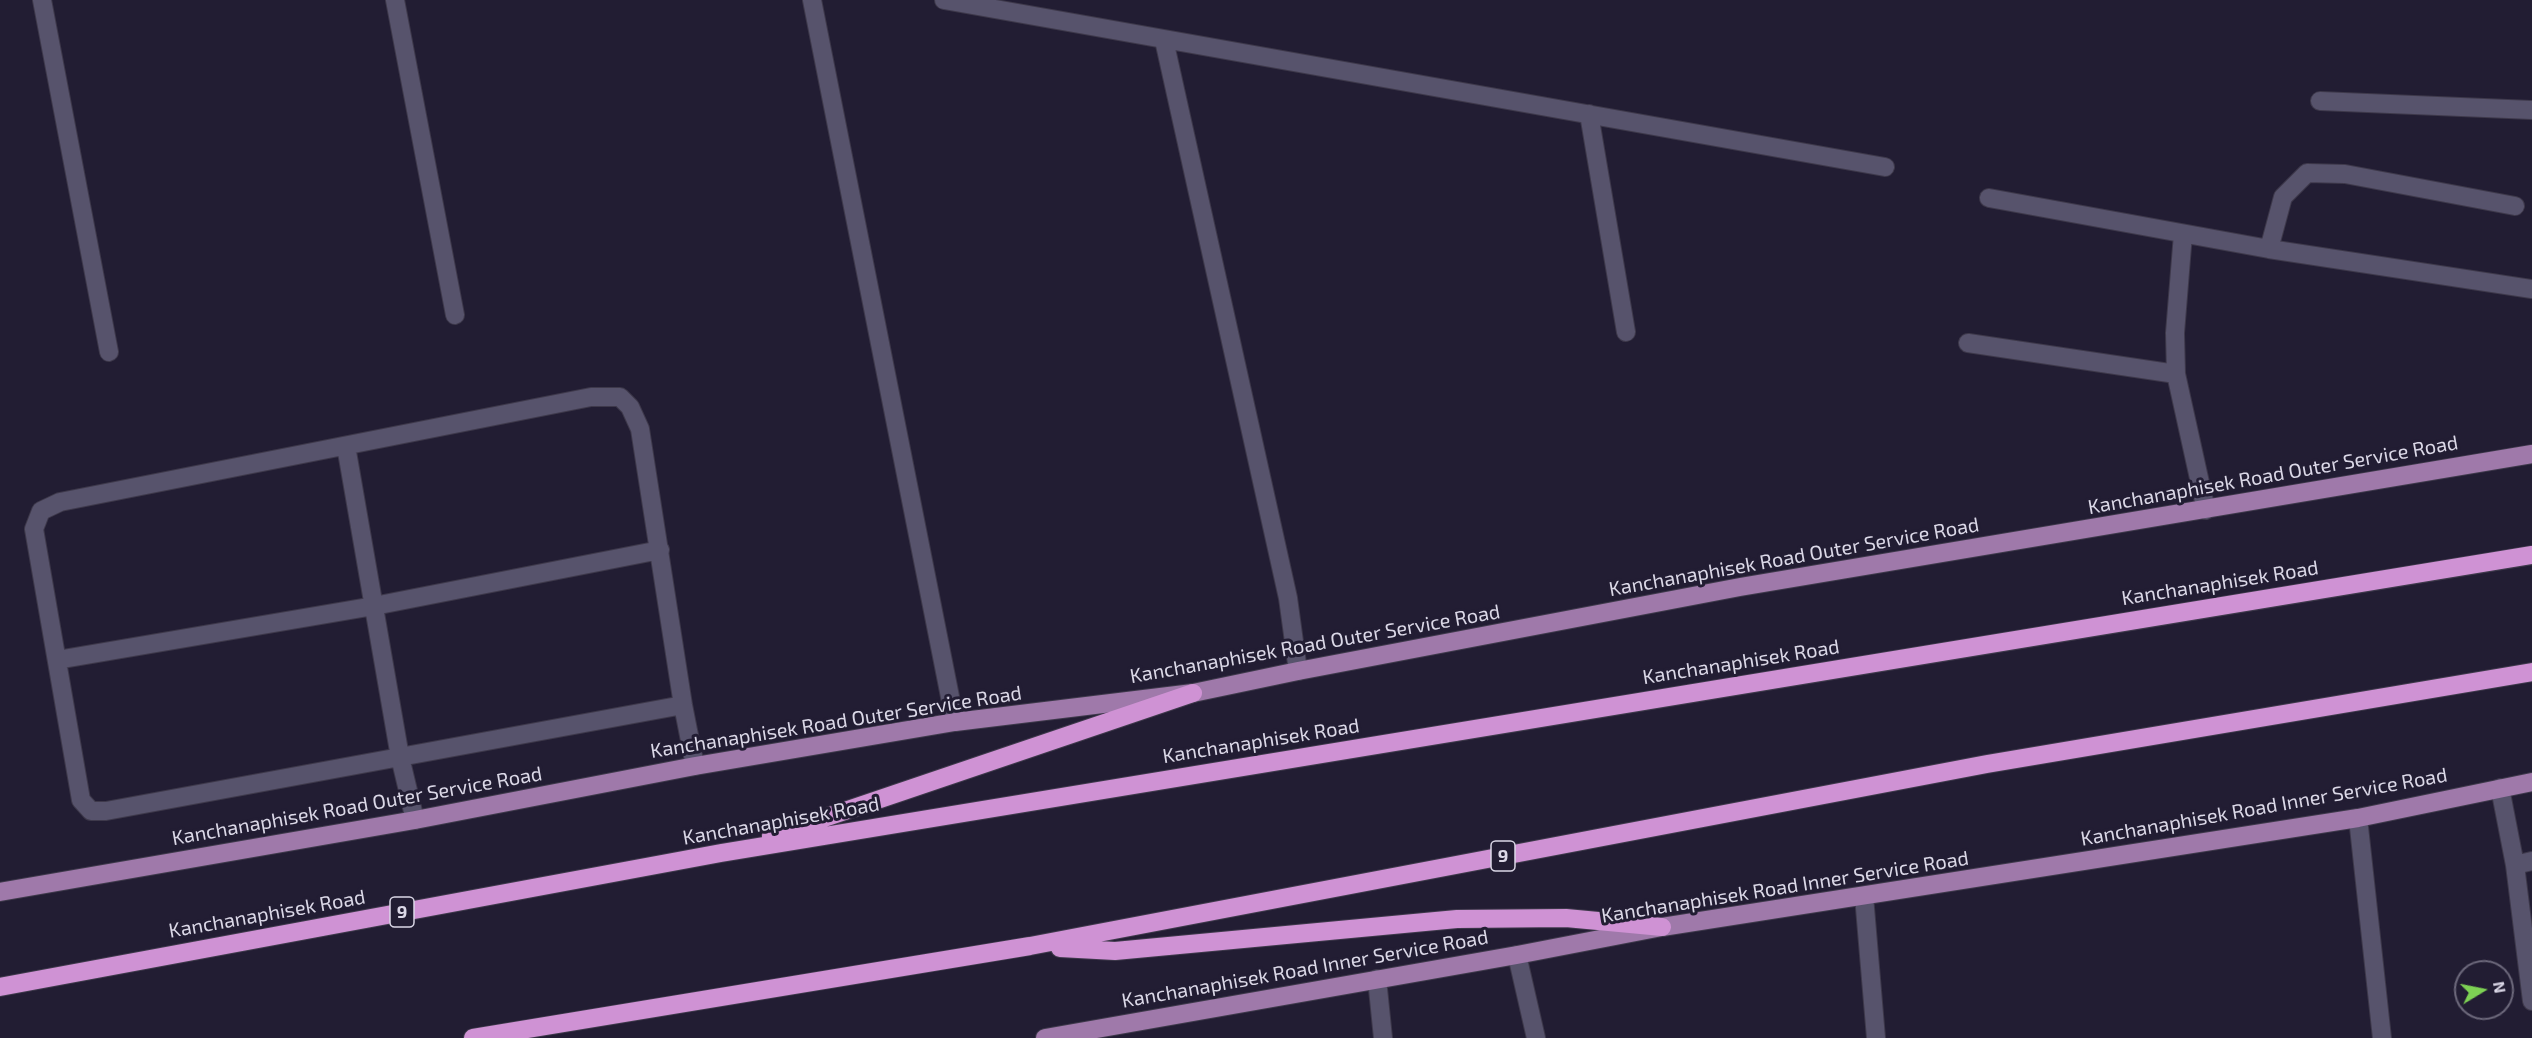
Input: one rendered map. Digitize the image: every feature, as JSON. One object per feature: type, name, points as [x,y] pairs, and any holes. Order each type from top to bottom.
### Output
[{"type":"highway","name":"Kanchanaphisek Road","points":[[0,987],[722,853],[2532,555]]},
{"type":"highway","name":"9","points":[[473,1038],[1030,946],[1987,764],[2532,672]]},
{"type":"highway","points":[[722,853],[1193,693]]},
{"type":"highway","points":[[1030,946],[1115,951],[1457,919],[1566,918],[1662,927]]},
{"type":"main road","name":"Kanchanaphisek Road Outer Service Road","points":[[0,892],[415,820],[695,766],[955,722],[1193,693],[1740,587],[2532,454]]},
{"type":"main road","name":"Kanchanaphisek Road Inner Service Road","points":[[1045,1038],[1517,955],[1662,927],[2358,818],[2532,782]]},
{"type":"street","points":[[42,0],[109,352]]},
{"type":"street","points":[[395,0],[454,315]]},
{"type":"street","points":[[812,0],[955,722]]},
{"type":"street","points":[[944,0],[1885,167]]},
{"type":"street","points":[[1164,40],[1288,598],[1298,671]]},
{"type":"street","points":[[2320,101],[2532,110]]},
{"type":"street","points":[[1589,114],[1626,332]]},
{"type":"street","points":[[2269,249],[2283,197],[2307,173],[2345,174],[2515,206]]},
{"type":"street","points":[[1989,198],[2269,249],[2532,289]]},
{"type":"street","points":[[2183,234],[2175,333],[2176,374],[2206,510]]},
{"type":"street","points":[[1968,343],[2176,374]]},
{"type":"street","points":[[683,705],[106,811],[91,811],[81,800],[34,529],[41,511],[60,502],[591,397],[620,397],[630,406],[640,429],[683,705],[695,766]]},
{"type":"street","points":[[346,446],[400,757],[415,820]]},
{"type":"street","points":[[57,660],[374,606],[660,550]]},
{"type":"street","points":[[2500,788],[2524,863],[2532,1001]]},
{"type":"street","points":[[2358,818],[2382,1038]]},
{"type":"street","points":[[1864,896],[1876,1038]]},
{"type":"street","points":[[1517,955],[1536,1038]]},
{"type":"street","points":[[1377,980],[1383,1038]]}]
